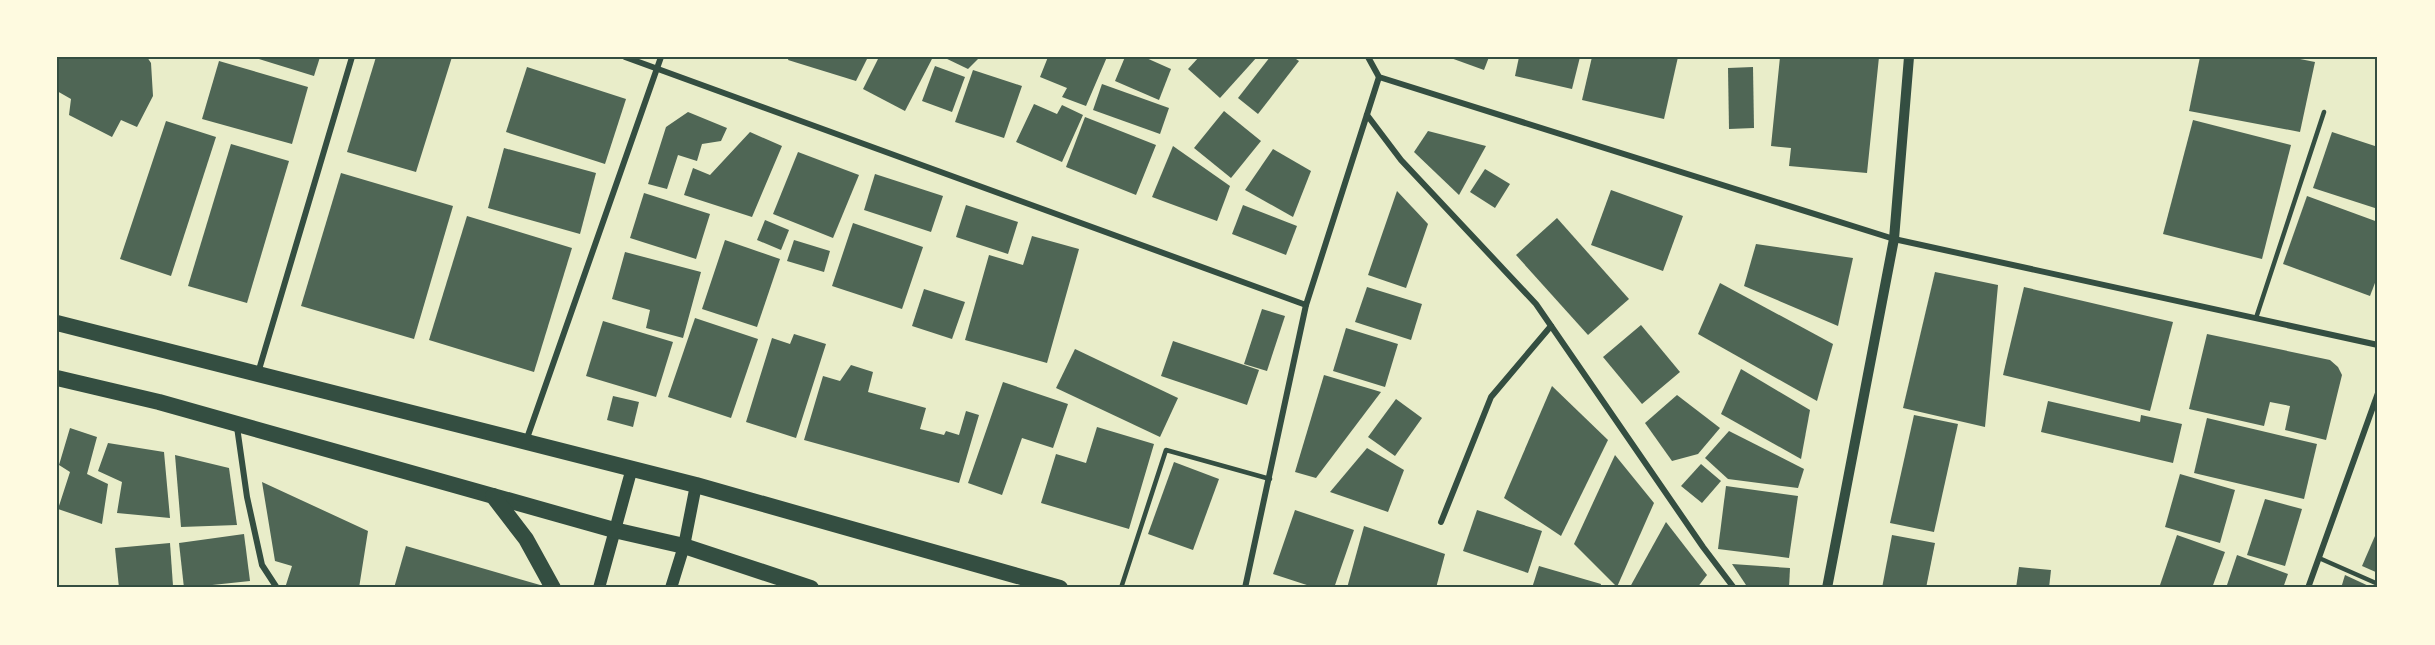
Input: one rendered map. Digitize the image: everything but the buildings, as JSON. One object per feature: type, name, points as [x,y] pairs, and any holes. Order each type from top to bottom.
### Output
[{"type":"highway","points":[[57,323],[632,468],[1060,588]]},
{"type":"highway","points":[[57,378],[236,423],[614,530],[684,546],[811,588]]},
{"type":"highway","points":[[493,496],[526,539],[553,588]]},
{"type":"main road","points":[[599,588],[632,468]]},
{"type":"main road","points":[[671,588],[684,546],[696,485]]},
{"type":"street","points":[[258,374],[352,57]]},
{"type":"street","points":[[625,57],[1306,305]]},
{"type":"street","points":[[526,442],[661,57]]},
{"type":"street","points":[[1368,57],[1379,77],[1894,239],[2378,345]]},
{"type":"street","points":[[1827,588],[1894,239],[1909,57]]},
{"type":"street","points":[[1248,586],[1306,305],[1379,77]]},
{"type":"street","points":[[1367,115],[1401,160],[1536,304],[1703,547],[1734,588]]},
{"type":"street","points":[[1441,522],[1491,397],[1551,326]]},
{"type":"street","points":[[2308,588],[2378,393]]},
{"type":"street","points":[[236,423],[247,497],[262,565],[277,588]]},
{"type":"lane","points":[[2256,318],[2324,112]]},
{"type":"lane","points":[[1121,588],[1166,450],[1270,479]]},
{"type":"lane","points":[[2319,558],[2378,584]]}]
